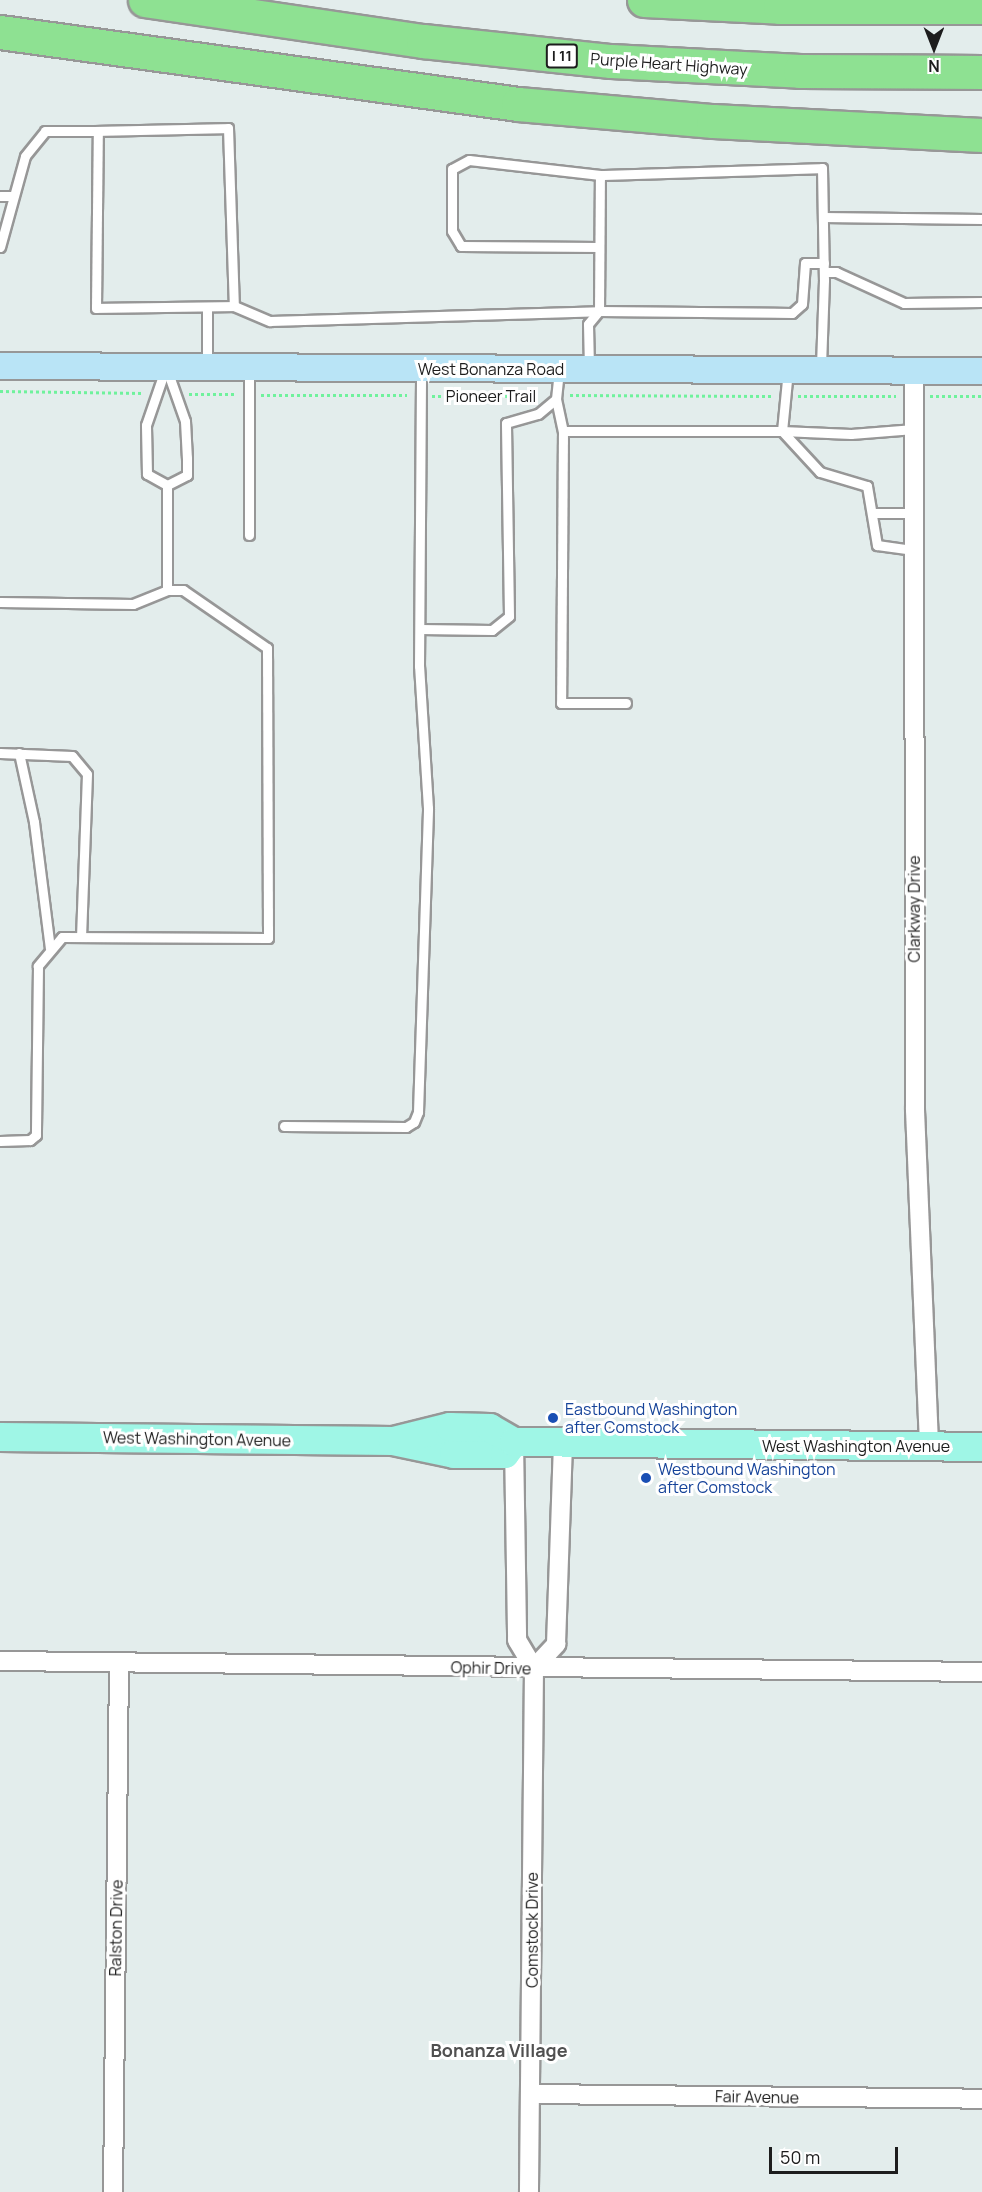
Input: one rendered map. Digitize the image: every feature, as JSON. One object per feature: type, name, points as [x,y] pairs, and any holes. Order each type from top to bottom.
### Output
[{"type":"highway","name":"Purple Heart Highway","points":[[145,0],[364,33],[674,65],[982,72]]},
{"type":"highway","points":[[215,0],[364,33]]},
{"type":"highway","points":[[644,0],[780,7],[982,7]]},
{"type":"highway","points":[[0,21],[394,89]]},
{"type":"highway","points":[[0,32],[394,89],[713,121],[982,135]]},
{"type":"highway","points":[[899,131],[982,124]]},
{"type":"main road","name":"West Bonanza Road","points":[[0,366],[821,370],[914,383],[982,371]]},
{"type":"main road","name":"West Washington Avenue","points":[[0,1437],[393,1441],[450,1427],[490,1428],[514,1443],[982,1447]]},
{"type":"street","name":"Clarkway Drive","points":[[914,383],[915,1110],[929,1446]]},
{"type":"street","points":[[514,1443],[517,1640],[534,1668],[556,1644],[563,1443]]},
{"type":"street","name":"Ophir Drive","points":[[0,1661],[982,1672]]},
{"type":"street","name":"Ralston Drive","points":[[113,2192],[119,1663]]},
{"type":"street","name":"Comstock Drive","points":[[529,2192],[534,1668]]},
{"type":"street","name":"Fair Avenue","points":[[531,2094],[982,2099]]},
{"type":"lane","points":[[0,247],[25,156],[45,130],[228,128],[234,306]]},
{"type":"lane","points":[[98,131],[96,308],[234,306],[270,321],[599,311],[792,313],[802,304],[805,264],[824,267],[904,303],[982,302]]},
{"type":"lane","points":[[599,247],[461,246],[452,231],[452,169],[469,160],[600,175],[822,168],[824,267],[821,370]]},
{"type":"lane","points":[[589,369],[588,324],[599,311],[600,175]]},
{"type":"lane","points":[[0,196],[13,196]]},
{"type":"lane","points":[[823,217],[982,219]]},
{"type":"lane","points":[[207,307],[207,367]]},
{"type":"lane","points":[[166,367],[146,425],[147,474],[167,485]]},
{"type":"lane","points":[[166,367],[185,421],[187,475],[167,485]]},
{"type":"lane","points":[[249,367],[249,535]]},
{"type":"lane","points":[[284,1126],[406,1127],[414,1122],[418,1112],[428,808],[420,629],[421,368]]},
{"type":"lane","points":[[560,369],[556,397],[563,431],[561,703],[626,703]]},
{"type":"lane","points":[[788,370],[782,431],[820,472],[867,486],[874,513],[877,544],[914,550]]},
{"type":"lane","points":[[420,629],[492,630],[508,616],[506,423],[538,414],[556,397]]},
{"type":"lane","points":[[563,431],[782,431],[851,434],[914,429]]},
{"type":"lane","points":[[167,485],[167,590]]},
{"type":"lane","points":[[874,513],[914,513]]},
{"type":"lane","points":[[0,602],[133,604],[167,590],[183,590],[267,648],[268,938],[62,937],[50,948],[38,966],[36,1135],[30,1140],[0,1141]]},
{"type":"lane","points":[[0,753],[72,756],[87,774],[81,937]]},
{"type":"lane","points":[[19,753],[34,822],[50,948]]},
{"type":"path","name":"Pioneer Trail","points":[[176,394],[786,396],[914,383],[982,396]]},
{"type":"path","points":[[0,391],[157,394]]},
{"type":"place","name":"Eastbound Washington after Comstock","points":[[553,1418]]},
{"type":"place","name":"Westbound Washington after Comstock","points":[[646,1478]]},
{"type":"district","name":"Bonanza Village","points":[[499,2050]]}]
